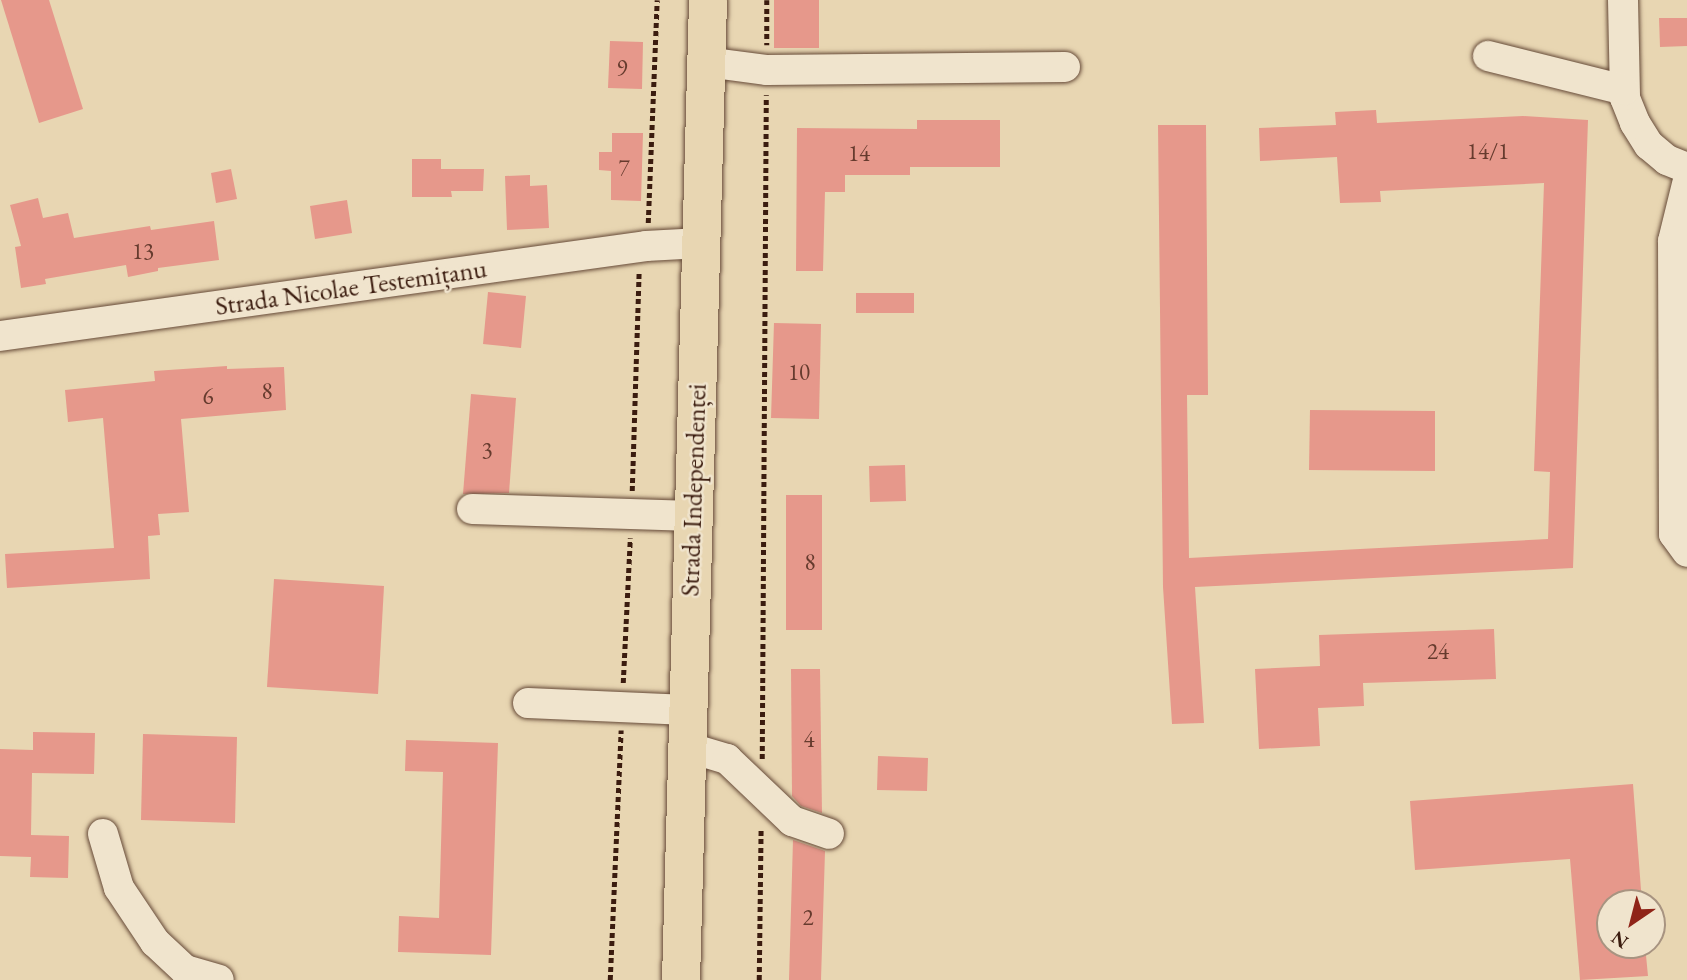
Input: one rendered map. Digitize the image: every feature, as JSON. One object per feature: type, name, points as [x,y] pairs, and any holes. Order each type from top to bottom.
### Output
[{"type":"main road","name":"Strada Independenței","points":[[681,980],[708,0]]},
{"type":"street","points":[[1623,0],[1624,90],[1635,123],[1649,145],[1667,160],[1687,168]]},
{"type":"street","points":[[1488,56],[1624,90]]},
{"type":"street","points":[[706,62],[767,70],[1065,67]]},
{"type":"street","points":[[1687,184],[1673,241],[1674,534],[1687,552]]},
{"type":"street","name":"Strada Nicolae Testemițanu","points":[[0,336],[646,246],[701,243]]},
{"type":"street","points":[[472,509],[694,516]]},
{"type":"street","points":[[528,703],[688,710]]},
{"type":"street","points":[[687,747],[727,759],[792,821],[829,834]]},
{"type":"street","points":[[103,834],[119,888],[155,942],[185,970],[219,980]]},
{"type":"path","points":[[759,980],[763,226],[767,0]]},
{"type":"building","points":[[1,0],[49,0],[83,109],[39,123]]},
{"type":"building","points":[[774,0],[819,0],[819,48],[774,48]]},
{"type":"building","points":[[1659,18],[1687,18],[1687,46],[1660,47]]},
{"type":"building","points":[[610,41],[643,42],[642,89],[608,88]]},
{"type":"building","points":[[1376,110],[1377,123],[1523,116],[1588,120],[1573,568],[1195,587],[1204,723],[1172,724],[1163,587],[1158,125],[1206,125],[1208,395],[1187,395],[1189,558],[1548,539],[1550,472],[1534,471],[1544,183],[1380,191],[1381,202],[1340,203],[1337,157],[1260,161],[1259,128],[1336,125],[1335,112]]},
{"type":"building","points":[[917,120],[1000,120],[1000,167],[910,167],[910,175],[845,175],[845,192],[825,192],[823,271],[796,271],[797,128],[917,129]]},
{"type":"building","points":[[612,133],[643,133],[641,201],[611,200],[611,171],[599,170],[599,152],[612,152]]},
{"type":"building","points":[[412,159],[441,159],[441,169],[484,169],[483,191],[451,191],[452,197],[412,197]]},
{"type":"building","points":[[231,169],[237,199],[216,203],[211,173]]},
{"type":"building","points":[[530,175],[530,186],[547,185],[549,228],[507,230],[505,176]]},
{"type":"building","points":[[38,198],[43,218],[68,213],[74,238],[150,226],[151,230],[214,221],[219,260],[158,268],[158,271],[128,277],[126,265],[45,279],[46,284],[21,288],[15,247],[21,246],[10,205]]},
{"type":"building","points":[[347,200],[352,233],[315,239],[310,206]]},
{"type":"building","points":[[488,292],[526,296],[521,348],[483,344]]},
{"type":"building","points":[[856,293],[914,293],[914,313],[856,313]]},
{"type":"building","points":[[774,323],[821,324],[819,419],[771,418]]},
{"type":"building","points":[[227,366],[227,369],[284,367],[286,410],[181,419],[189,512],[158,514],[160,535],[148,536],[150,579],[7,588],[5,554],[114,548],[103,418],[68,422],[65,390],[155,381],[154,371]]},
{"type":"building","points":[[471,394],[516,398],[509,493],[463,494]]},
{"type":"building","points":[[1310,410],[1435,411],[1435,471],[1309,470]]},
{"type":"building","points":[[905,465],[906,501],[870,502],[869,466]]},
{"type":"building","points":[[786,495],[822,495],[822,630],[786,630]]},
{"type":"building","points":[[274,579],[384,586],[378,694],[267,687]]},
{"type":"building","points":[[1494,629],[1496,679],[1363,683],[1364,706],[1318,708],[1320,746],[1259,749],[1255,669],[1320,666],[1319,635]]},
{"type":"building","points":[[791,669],[820,669],[822,813],[801,806],[792,796]]},
{"type":"building","points":[[33,732],[95,733],[94,774],[32,773],[31,835],[69,836],[68,878],[30,877],[31,857],[0,856],[0,749],[33,750]]},
{"type":"building","points":[[143,734],[237,737],[235,823],[141,820]]},
{"type":"building","points":[[406,740],[498,743],[491,955],[398,952],[399,916],[439,918],[443,772],[405,771]]},
{"type":"building","points":[[878,756],[928,758],[927,791],[877,790]]},
{"type":"building","points":[[1633,784],[1641,889],[1596,889],[1596,959],[1646,959],[1648,976],[1580,980],[1570,859],[1415,870],[1410,801]]},
{"type":"building","points":[[793,840],[825,851],[821,980],[789,980]]}]
